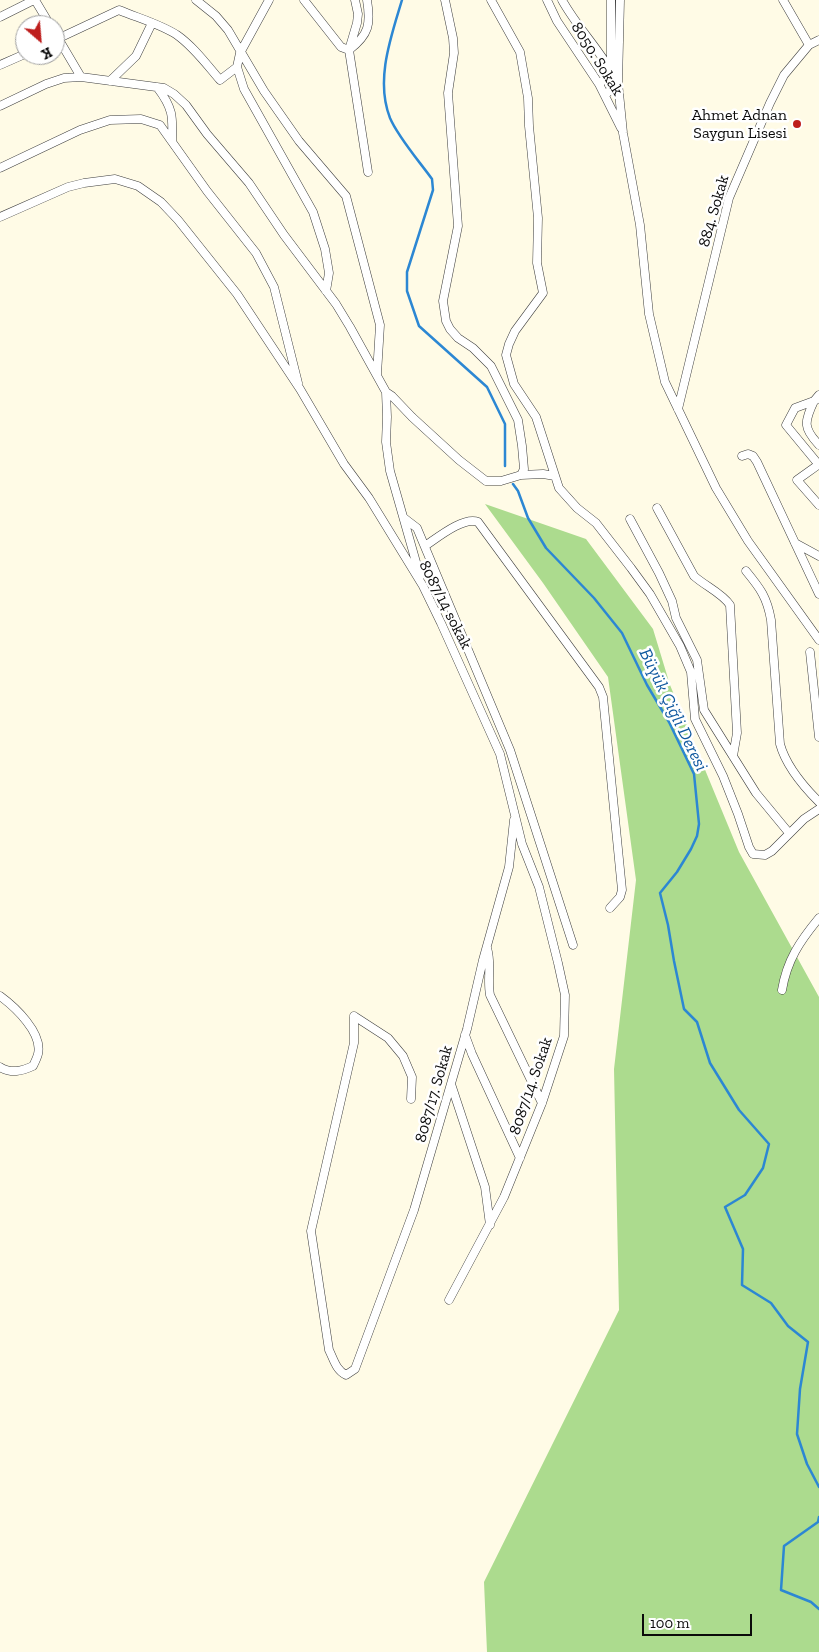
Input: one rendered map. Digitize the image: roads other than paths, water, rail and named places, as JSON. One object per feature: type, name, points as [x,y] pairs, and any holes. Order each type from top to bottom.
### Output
[{"type":"street","points":[[0,17],[35,0],[44,15]]},
{"type":"street","points":[[196,0],[216,16],[228,30],[264,91],[299,141],[346,196],[380,325],[377,375]]},
{"type":"street","points":[[269,0],[240,52],[237,67],[244,89],[313,212],[325,249],[329,274],[326,291]]},
{"type":"street","points":[[304,0],[341,48],[349,50]]},
{"type":"street","points":[[355,0],[358,14],[357,23],[349,50],[368,172]]},
{"type":"street","points":[[349,50],[361,41],[368,28],[366,0]]},
{"type":"street","points":[[445,0],[454,38],[454,53],[448,93],[458,226],[443,301],[445,314],[450,329],[491,366],[518,420],[524,469],[521,475]]},
{"type":"street","points":[[491,0],[520,52],[528,98],[538,218],[537,263],[543,292],[508,344],[506,355],[514,384],[536,417],[559,488],[577,508],[596,524],[637,576],[650,594],[680,646],[691,672],[695,719],[726,784],[753,854],[765,855],[804,819],[819,809]]},
{"type":"street","name":"8050. Sokak","points":[[547,0],[557,21],[599,84],[623,133]]},
{"type":"street","name":"8050. Sokak","points":[[562,0],[573,20],[611,70],[618,83]]},
{"type":"street","points":[[599,84],[607,77],[611,70],[611,0]]},
{"type":"street","points":[[620,0],[618,83],[623,133],[640,225],[649,314],[665,382],[716,488],[744,534],[819,640]]},
{"type":"street","points":[[783,0],[809,45]]},
{"type":"street","points":[[65,33],[119,10],[176,35],[200,57],[220,80],[237,67]]},
{"type":"street","points":[[110,81],[136,56],[152,23]]},
{"type":"street","name":"884. Sokak","points":[[678,409],[729,198],[784,75],[809,45],[819,40]]},
{"type":"street","points":[[65,51],[81,77]]},
{"type":"street","points":[[0,65],[15,58]]},
{"type":"street","points":[[0,106],[46,84],[64,78],[81,77],[164,88],[186,105],[207,134],[249,183],[284,235],[326,291],[350,327],[386,392],[386,442],[390,471],[423,586]]},
{"type":"street","points":[[605,95],[618,83]]},
{"type":"street","points":[[157,87],[169,102],[172,113],[172,141]]},
{"type":"street","points":[[0,168],[80,130],[110,120],[141,119],[160,126],[207,191],[256,253],[274,287],[300,389]]},
{"type":"street","points":[[0,217],[42,197],[84,182],[115,179],[138,186],[161,202],[178,220],[237,294],[300,389]]},
{"type":"street","name":"8087/14 sokak","points":[[300,389],[344,464],[369,498],[423,586],[500,754],[515,810]]},
{"type":"street","points":[[386,392],[459,460],[486,481],[501,481],[521,475],[543,474],[555,476]]},
{"type":"street","points":[[817,398],[806,419],[808,433],[819,445]]},
{"type":"street","points":[[817,398],[795,408],[786,425],[819,465],[797,480],[819,505]]},
{"type":"street","points":[[742,456],[748,454],[753,456],[757,462],[819,594]]},
{"type":"street","points":[[657,508],[694,576],[730,605],[737,733],[733,756]]},
{"type":"street","points":[[404,518],[417,528],[510,750],[573,945]]},
{"type":"street","points":[[630,519],[659,573],[672,602],[676,618],[697,660],[704,710],[756,793],[789,833]]},
{"type":"street","points":[[425,546],[462,522],[473,520],[478,522],[599,688],[603,697],[622,890],[620,898],[610,908]]},
{"type":"street","points":[[794,543],[819,556]]},
{"type":"street","points":[[746,571],[764,594],[768,604],[771,620],[780,744],[784,758],[819,802]]},
{"type":"street","points":[[810,652],[819,737]]},
{"type":"street","name":"8087/17. Sokak","points":[[412,1099],[412,1077],[403,1056],[388,1038],[354,1016],[354,1043],[311,1231],[330,1350],[336,1366],[341,1373],[346,1375],[355,1369],[414,1210],[465,1035],[509,867],[515,810]]},
{"type":"street","name":"8087/14. Sokak","points":[[449,1300],[504,1197],[542,1103],[564,1036],[565,995],[539,888],[522,844],[515,810]]},
{"type":"street","points":[[782,990],[785,971],[796,948],[819,918]]},
{"type":"street","points":[[487,946],[490,963],[488,980],[490,995],[542,1103]]},
{"type":"street","points":[[0,996],[13,1006],[31,1028],[37,1040],[38,1053],[33,1066],[22,1071],[5,1070],[0,1067]]},
{"type":"street","points":[[465,1035],[520,1158]]},
{"type":"street","points":[[451,1084],[485,1187],[490,1225]]},
{"type":"waterway","name":"Büyük Çiğli Deresi","points":[[402,0],[386,59],[384,74],[386,104],[390,118],[398,133],[432,179],[433,190],[407,272],[407,291],[419,326],[487,387],[505,424],[505,466]]},
{"type":"waterway","name":"Büyük Çiğli Deresi","points":[[513,484],[518,491],[528,518],[546,548],[594,598],[622,633],[694,774],[699,824],[697,836],[677,872],[660,893],[684,1009],[697,1022],[710,1063],[739,1110],[769,1144],[763,1168],[745,1195],[725,1207],[743,1249],[742,1285],[771,1303],[788,1326],[808,1342],[800,1389],[797,1434],[807,1464],[819,1487]]},
{"type":"waterway","name":"Büyük Çiğli Deresi","points":[[819,1517],[818,1522],[784,1546],[781,1590],[811,1602],[819,1609]]},
{"type":"place","name":"Ahmet Adnan Saygun Lisesi","points":[[797,124]]}]
